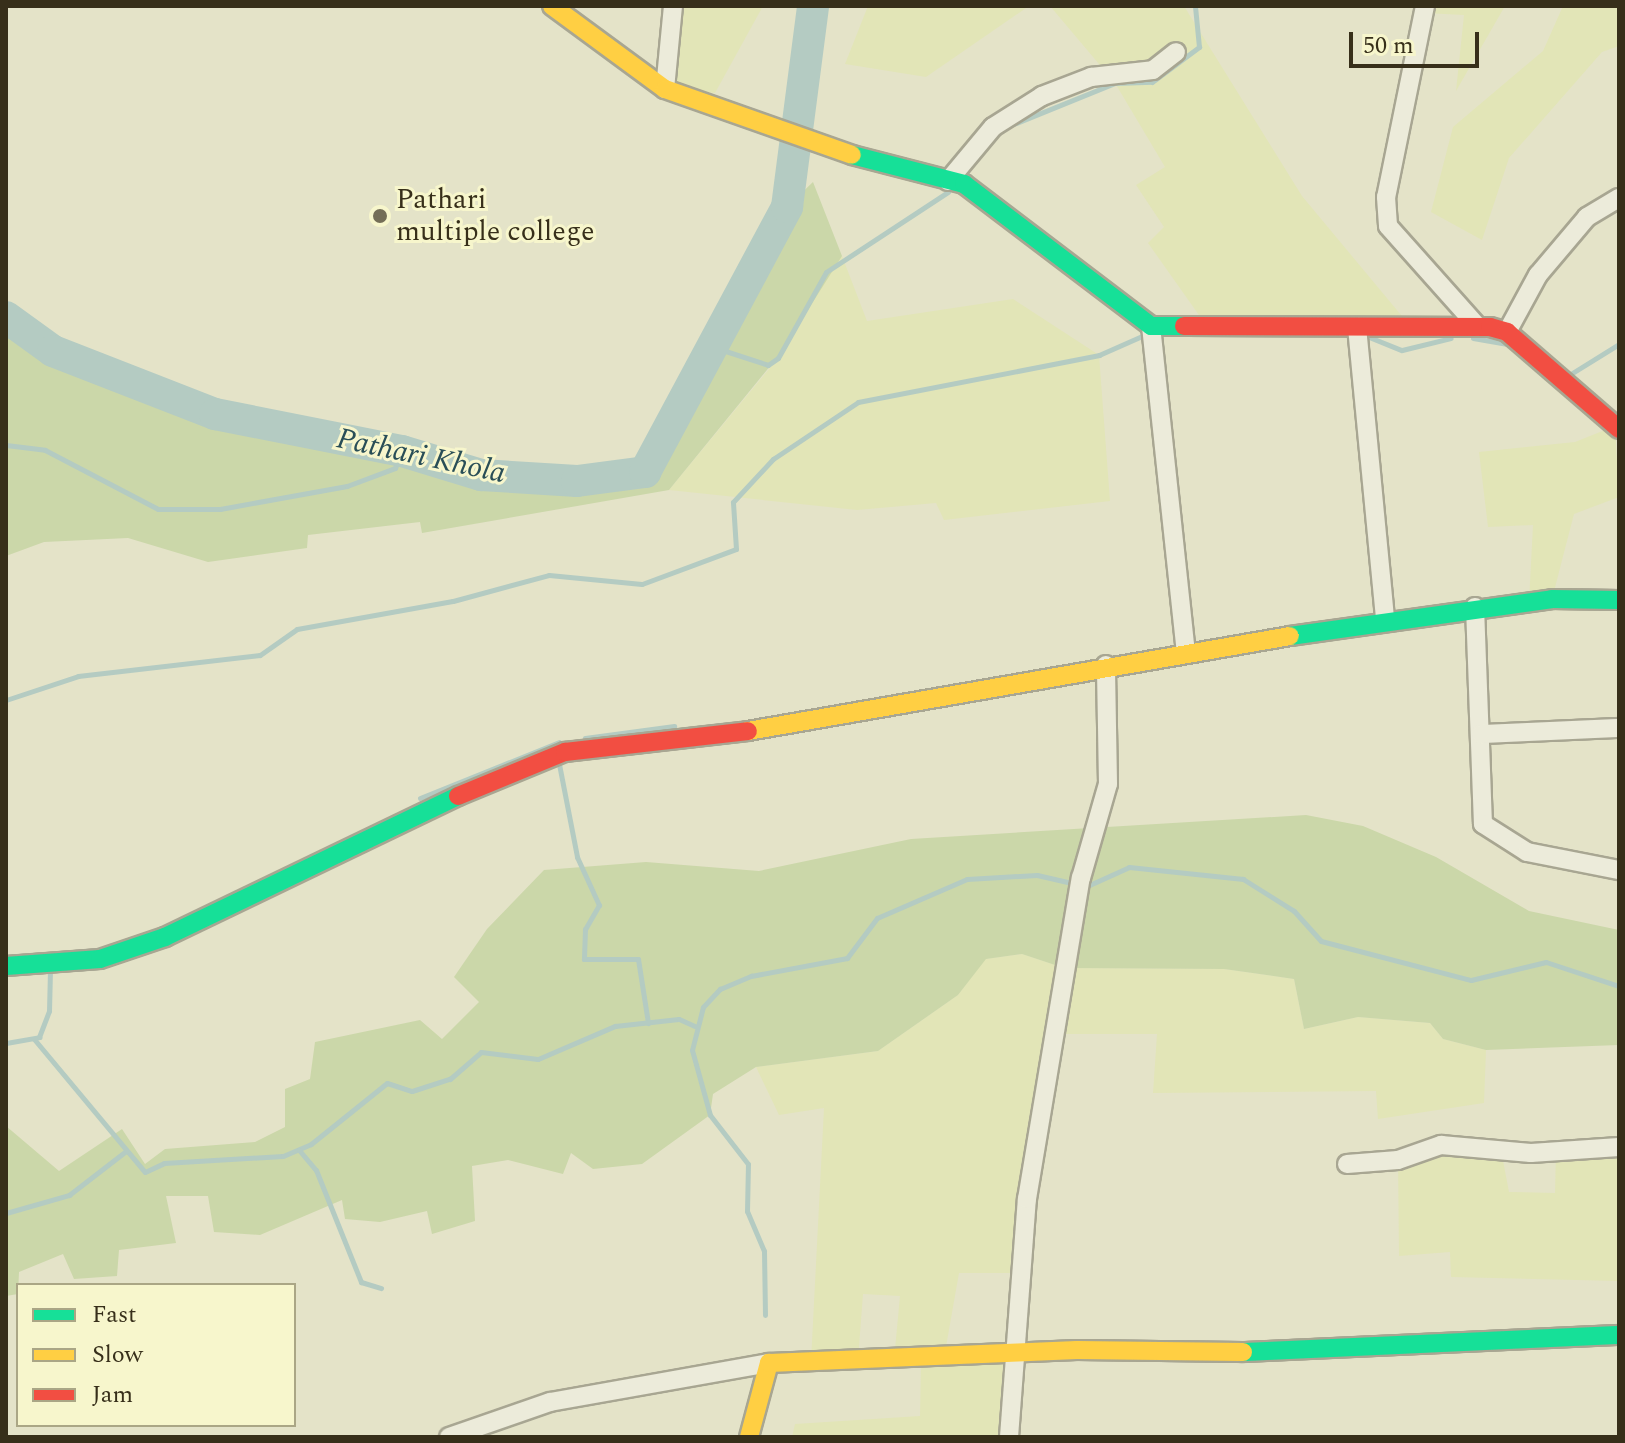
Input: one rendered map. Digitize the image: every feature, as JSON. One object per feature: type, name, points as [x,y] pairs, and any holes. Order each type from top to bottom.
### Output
[{"type":"street","points":[[552,6],[665,89],[820,146],[948,181],[1017,217],[1082,278],[1151,326],[1478,327],[1507,332],[1619,429]]},
{"type":"street","points":[[665,89],[673,6]]},
{"type":"street","points":[[1425,6],[1386,197],[1388,226],[1478,327]]},
{"type":"street","points":[[948,181],[993,127],[1042,96],[1091,77],[1153,70],[1176,52]]},
{"type":"street","points":[[1507,332],[1538,275],[1587,217],[1619,198]]},
{"type":"street","points":[[1151,326],[1186,651]]},
{"type":"street","points":[[1357,327],[1385,619]]},
{"type":"street","points":[[6,966],[100,959],[165,937],[379,828],[565,752],[789,726],[1106,665],[1385,619],[1475,607],[1619,600]]},
{"type":"street","points":[[1475,607],[1483,824],[1490,833],[1527,852],[1619,870]]},
{"type":"street","points":[[1009,1437],[1027,1199],[1080,883],[1108,784],[1106,665]]},
{"type":"street","points":[[1481,734],[1619,728]]},
{"type":"street","points":[[1347,1164],[1398,1160],[1441,1145],[1531,1153],[1619,1147]]},
{"type":"street","points":[[449,1437],[550,1402],[769,1363],[1013,1354],[1329,1353],[1619,1335]]},
{"type":"street","points":[[749,1437],[769,1363]]},
{"type":"green space","points":[[673,6],[763,6],[715,93],[665,89]]},
{"type":"green space","points":[[868,6],[1029,6],[926,77],[845,64]]},
{"type":"green space","points":[[1050,6],[1184,6],[1302,196],[1411,327],[1206,325],[1148,243],[1164,227],[1136,185],[1165,167],[1115,83]]},
{"type":"green space","points":[[1425,6],[1505,6],[1456,91],[1464,15],[1425,13]]},
{"type":"green space","points":[[1563,6],[1619,6],[1619,46],[1602,52],[1509,158],[1482,240],[1431,212],[1453,127],[1543,51]]},
{"type":"green space","points":[[813,182],[842,256],[780,354],[669,490],[422,533],[420,522],[308,535],[307,548],[208,562],[128,538],[44,542],[6,556],[6,317],[53,351],[215,414],[402,451],[481,475],[577,481],[645,472],[787,207]]},
{"type":"green space","points":[[842,256],[867,321],[1013,299],[1099,355],[1110,501],[944,520],[936,503],[857,510],[669,490],[778,358],[826,272]]},
{"type":"green space","points":[[1615,426],[1619,497],[1574,514],[1552,599],[1529,602],[1533,525],[1488,527],[1479,452],[1575,442]]},
{"type":"green space","points":[[1306,815],[1363,826],[1436,857],[1529,911],[1619,930],[1619,1045],[1486,1050],[1443,1039],[1430,1023],[1358,1017],[1304,1029],[1294,979],[1224,969],[1064,968],[1022,954],[986,959],[958,995],[878,1051],[756,1067],[713,1094],[710,1115],[642,1164],[593,1169],[571,1153],[563,1174],[508,1160],[472,1166],[475,1221],[432,1234],[427,1211],[380,1222],[345,1219],[342,1200],[260,1235],[214,1232],[208,1196],[166,1196],[176,1243],[119,1250],[117,1276],[74,1279],[63,1254],[19,1272],[16,1294],[6,1296],[6,1126],[59,1171],[122,1129],[145,1164],[165,1149],[255,1142],[285,1127],[285,1089],[310,1079],[315,1042],[420,1020],[442,1039],[479,1002],[454,977],[487,929],[544,870],[646,862],[759,871],[911,839]]},
{"type":"green space","points":[[1022,954],[1064,968],[1224,969],[1294,979],[1304,1029],[1358,1017],[1430,1023],[1443,1039],[1486,1050],[1484,1103],[1378,1119],[1376,1091],[1153,1093],[1157,1034],[1058,1034],[1024,1273],[959,1273],[944,1358],[1013,1354],[1009,1437],[792,1437],[795,1424],[920,1416],[921,1360],[894,1360],[900,1296],[863,1294],[858,1360],[811,1361],[824,1108],[779,1115],[756,1067],[878,1051],[958,995],[985,959]]},
{"type":"green space","points":[[1500,1145],[1509,1192],[1555,1193],[1556,1151],[1619,1147],[1619,1281],[1451,1277],[1450,1252],[1399,1256],[1398,1160]]},
{"type":"waterway","name":"Pathari Khola","points":[[6,317],[53,351],[215,414],[402,451],[481,475],[577,481],[645,472],[787,207],[813,6]]},
{"type":"waterway","points":[[1011,125],[1115,83],[1152,82],[1199,47],[1195,6]]},
{"type":"waterway","points":[[710,346],[768,365],[778,358],[826,272],[948,192]]},
{"type":"waterway","points":[[6,700],[78,676],[260,655],[297,629],[453,601],[549,575],[642,584],[736,549],[733,502],[773,459],[858,402],[1099,355],[1142,336]]},
{"type":"waterway","points":[[1369,337],[1402,350],[1451,338]]},
{"type":"waterway","points":[[1473,338],[1507,344]]},
{"type":"waterway","points":[[1569,375],[1619,344]]},
{"type":"waterway","points":[[6,445],[45,450],[158,509],[220,509],[347,486],[395,468],[402,451]]},
{"type":"waterway","points":[[585,738],[674,726]]},
{"type":"waterway","points":[[420,798],[559,742]]},
{"type":"waterway","points":[[559,764],[577,857],[599,905],[585,929],[584,959],[638,959],[648,1023]]},
{"type":"waterway","points":[[1085,887],[1129,867],[1243,879],[1294,911],[1321,941],[1471,980],[1546,962],[1619,986]]},
{"type":"waterway","points":[[765,1315],[764,1251],[747,1211],[748,1164],[710,1115],[692,1050],[703,1007],[720,989],[751,976],[847,958],[877,918],[967,879],[1037,875],[1075,884]]},
{"type":"waterway","points":[[6,1043],[39,1037],[49,1011],[50,971]]},
{"type":"waterway","points":[[34,1039],[145,1172],[164,1163],[283,1156],[311,1144],[387,1083],[412,1091],[450,1079],[481,1052],[538,1059],[615,1026],[679,1019],[695,1026]]},
{"type":"waterway","points":[[299,1150],[316,1170],[361,1282],[381,1288]]},
{"type":"waterway","points":[[6,1213],[69,1195],[126,1151]]},
{"type":"traffic: fast","points":[[852,155],[964,184],[1151,326],[1184,326]]},
{"type":"traffic: fast","points":[[1290,636],[1552,599],[1619,600]]},
{"type":"traffic: fast","points":[[6,966],[100,959],[165,937],[458,796]]},
{"type":"traffic: fast","points":[[1243,1352],[1619,1335]]},
{"type":"traffic: slow","points":[[552,6],[665,89],[852,155]]},
{"type":"traffic: slow","points":[[748,731],[1290,636]]},
{"type":"traffic: slow","points":[[749,1437],[769,1363],[1077,1350],[1243,1352]]},
{"type":"traffic: jam","points":[[1184,326],[1490,327],[1507,332],[1619,429]]},
{"type":"traffic: jam","points":[[458,796],[565,752],[748,731]]},
{"type":"place","name":"Pathari multiple college","points":[[380,216]]}]
